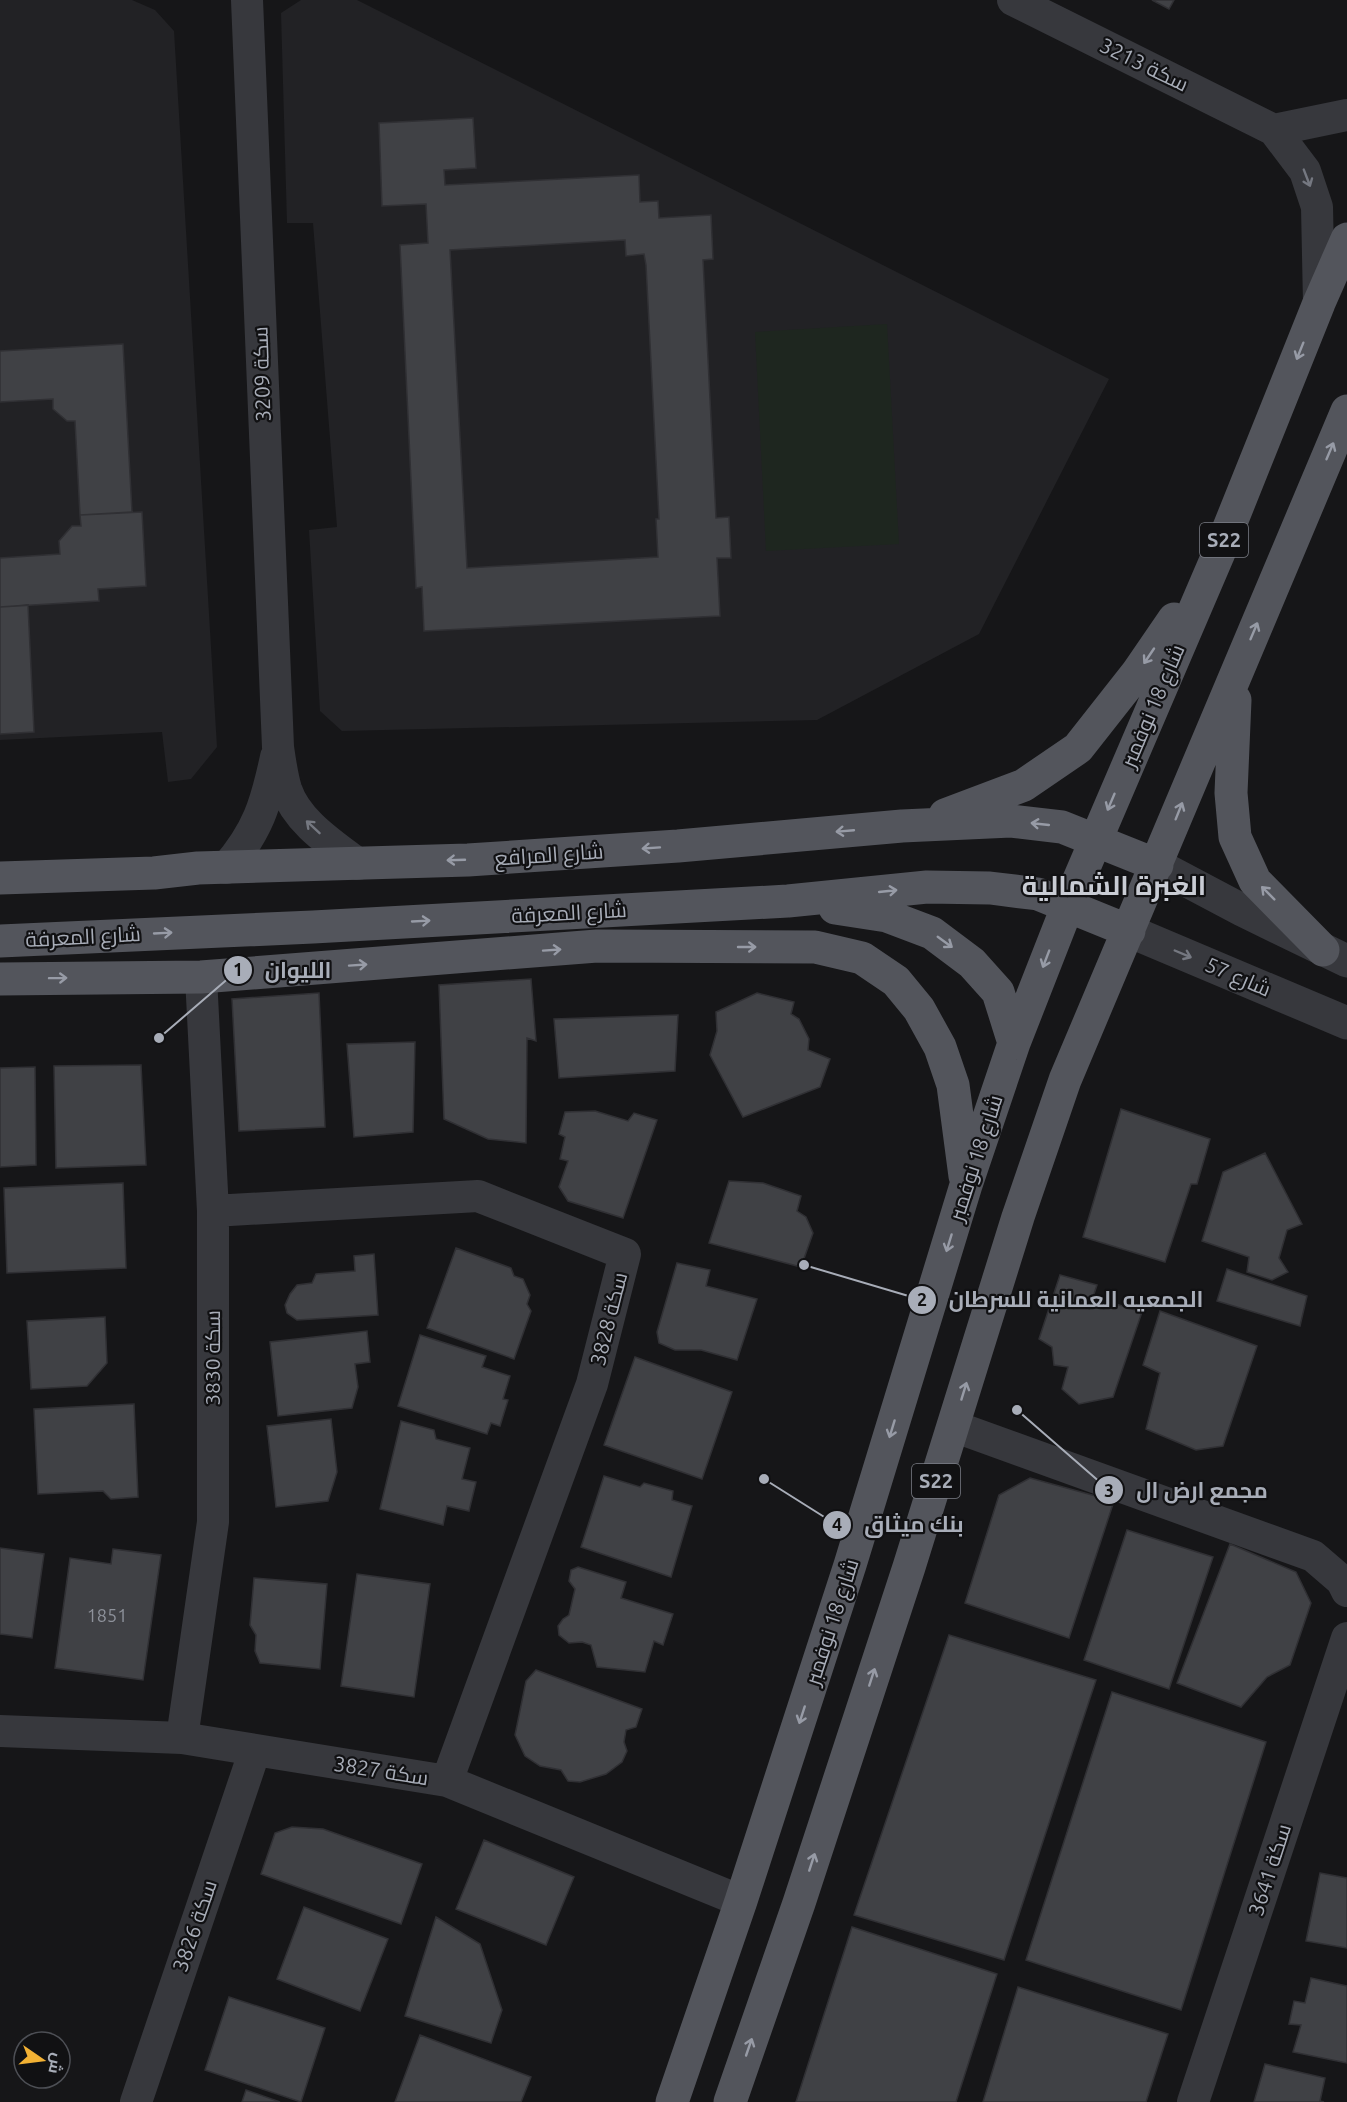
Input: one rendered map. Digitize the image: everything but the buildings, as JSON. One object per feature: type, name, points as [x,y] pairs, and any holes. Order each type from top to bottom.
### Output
[{"type":"main road","name":"شارع 18 نوفمبر","points":[[672,2102],[741,1901],[850,1565],[966,1185],[1014,1042],[1068,905],[1218,555],[1347,239]]},
{"type":"main road","name":"S22","points":[[730,2102],[799,1903],[1018,1217],[1065,1080],[1347,411]]},
{"type":"main road","points":[[902,826],[948,814],[1024,785],[1078,748],[1137,674],[1218,555]]},
{"type":"main road","points":[[1238,669],[1232,739],[1231,793],[1235,837],[1255,881],[1335,955]]},
{"type":"main road","name":"شارع المرافع","points":[[0,878],[468,860],[678,846],[902,826],[1011,821],[1062,827],[1096,839]]},
{"type":"main road","points":[[1096,839],[1157,865]]},
{"type":"main road","name":"شارع المعرفة","points":[[0,941],[313,927],[788,901],[927,887],[990,888],[1038,894],[1129,931]]},
{"type":"main road","points":[[788,901],[887,916],[932,933],[972,963],[998,992],[1014,1042]]},
{"type":"main road","points":[[0,979],[201,976],[597,946],[815,948],[862,958],[896,981],[919,1009],[940,1047],[953,1085],[966,1185]]},
{"type":"street","name":"سكة 3209","points":[[247,0],[278,747],[286,790],[299,813],[358,864]]},
{"type":"street","name":"سكة 3213","points":[[1013,0],[1274,130],[1305,171],[1317,207],[1319,303]]},
{"type":"street","points":[[1274,130],[1347,115]]},
{"type":"street","name":"سكة 3209","points":[[225,868],[240,851],[256,826],[268,796],[278,747]]},
{"type":"street","points":[[1157,865],[1335,955]]},
{"type":"street","name":"شارع 57","points":[[1129,931],[1347,1023]]},
{"type":"street","name":"سكة 3830","points":[[182,1738],[213,1522],[213,1211],[201,976]]},
{"type":"street","name":"سكة 3828","points":[[213,1211],[478,1196],[625,1254],[592,1384],[447,1781]]},
{"type":"street","points":[[953,1426],[1313,1556],[1342,1581],[1347,1591]]},
{"type":"street","name":"سكة 3641","points":[[1193,2102],[1347,1638]]},
{"type":"street","name":"سكة 3827","points":[[0,1731],[182,1738],[447,1781],[741,1901]]},
{"type":"street","name":"سكة 3826","points":[[136,2102],[255,1750]]},
{"type":"shaded area","points":[[0,0],[132,0],[155,10],[174,31],[217,747],[191,779],[168,782],[162,732],[0,740]]},
{"type":"shaded area","points":[[301,0],[357,0],[1109,379],[979,634],[817,720],[342,731],[320,711],[309,530],[337,527],[313,223],[287,223],[281,13]]},
{"type":"shaded area","points":[[887,324],[899,544],[766,551],[755,332]]},
{"type":"place","name":"الليوان","points":[[159,1038]]},
{"type":"place","name":"الجمعيه العمانية للسرطان","points":[[804,1265]]},
{"type":"place","name":"مجمع ارض ال","points":[[1017,1410]]},
{"type":"place","name":"بنك ميثاق","points":[[764,1479]]},
{"type":"district","name":"الغبرة الشمالية","points":[[1114,886]]}]
